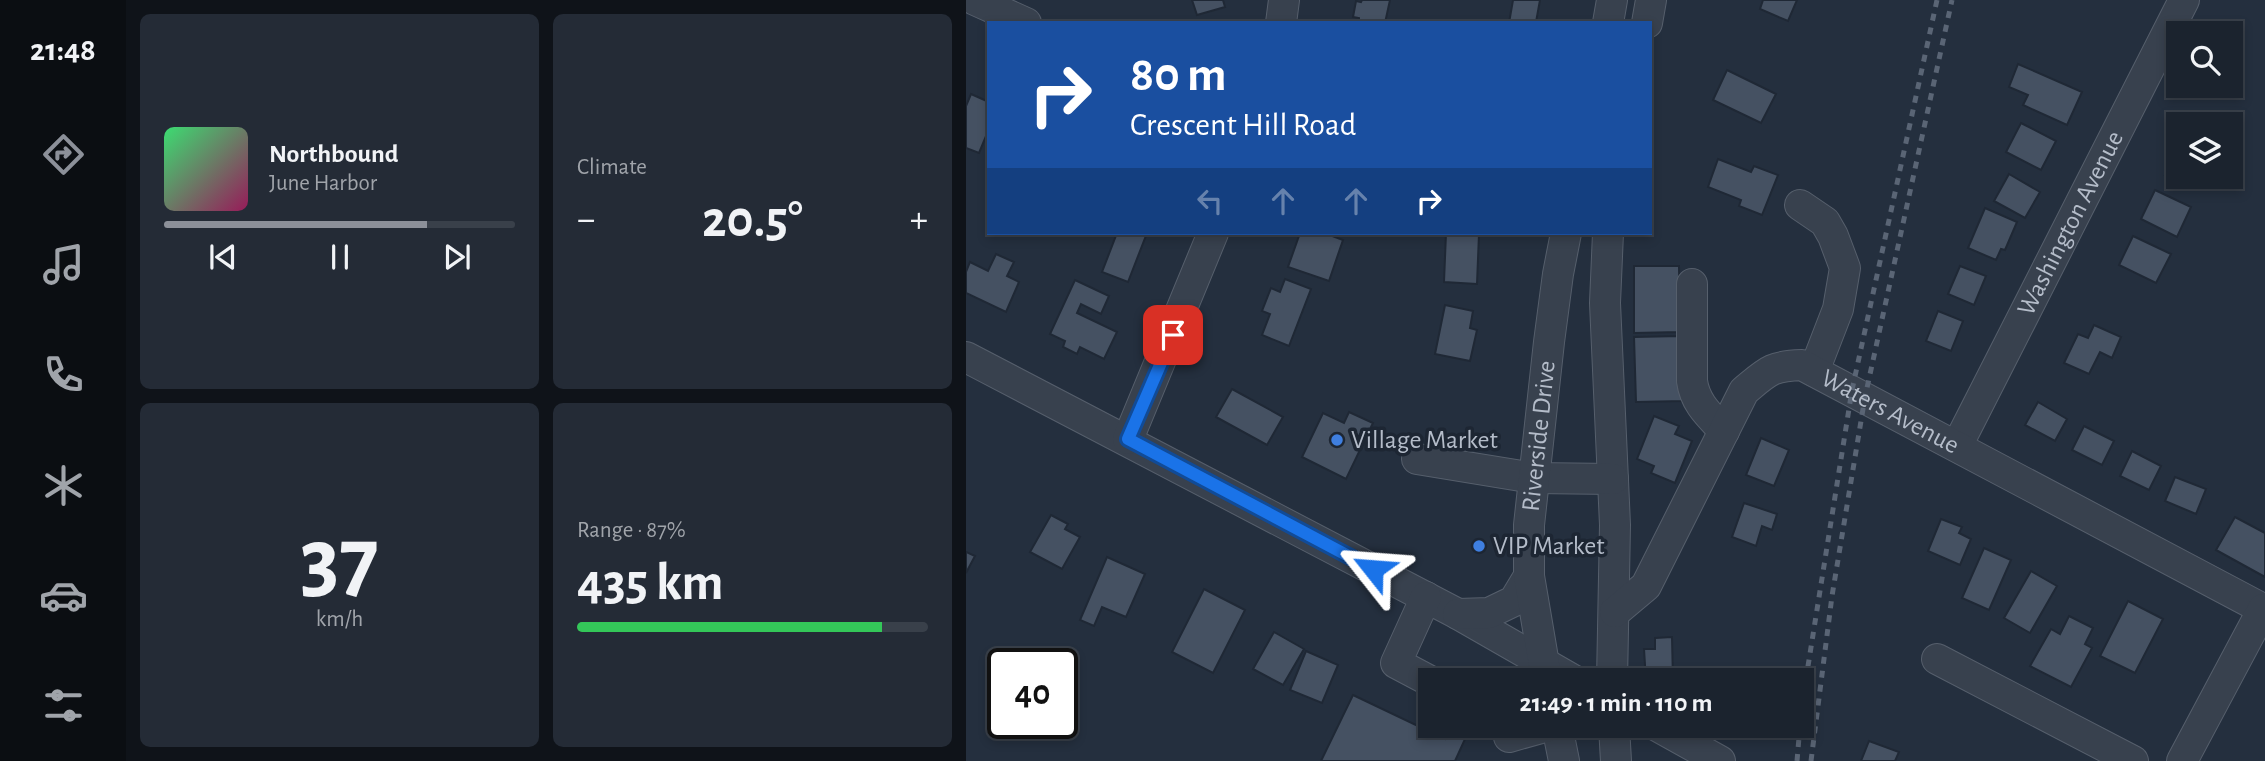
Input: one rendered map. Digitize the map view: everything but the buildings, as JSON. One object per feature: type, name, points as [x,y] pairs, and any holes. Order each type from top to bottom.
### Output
[{"type":"street","points":[[975,0],[1022,21]]},
{"type":"street","points":[[1281,21],[1284,0]]},
{"type":"street","points":[[1608,21],[1612,0]]},
{"type":"street","points":[[1647,21],[1651,0]]},
{"type":"street","name":"Washington Avenue","points":[[1957,446],[2183,0]]},
{"type":"street","points":[[1800,205],[1825,222],[1845,268],[1838,309],[1814,371]]},
{"type":"street","points":[[1128,439],[1212,235]]},
{"type":"street","name":"Riverside Drive","points":[[1544,668],[1529,576],[1529,525],[1554,302],[1566,235]]},
{"type":"street","points":[[1608,235],[1605,303],[1615,525],[1613,668]]},
{"type":"street","points":[[1692,284],[1694,393],[1703,408],[1724,431]]},
{"type":"street","points":[[966,356],[1458,614],[1539,668]]},
{"type":"street","name":"Waters Avenue","points":[[1615,612],[1646,586],[1744,391],[1768,371],[1780,366],[1802,365],[2264,609]]},
{"type":"street","points":[[1417,459],[1534,478],[1613,479]]},
{"type":"street","points":[[1458,614],[1489,614],[1514,601],[1529,576]]},
{"type":"street","points":[[1418,675],[1396,663],[1426,597]]},
{"type":"street","points":[[2182,761],[2264,609]]},
{"type":"street","points":[[1937,659],[2133,761]]},
{"type":"street","points":[[1559,738],[1564,761]]},
{"type":"street","points":[[1615,738],[1616,761]]},
{"type":"street","points":[[1670,738],[1687,753],[1720,761]]},
{"type":"railway","points":[[1808,668],[1852,390],[1937,0]]},
{"type":"railway","points":[[1811,761],[1832,596],[1865,397],[1952,0]]},
{"type":"railway","points":[[1797,761],[1799,738]]},
{"type":"place","name":"Village Market","points":[[1337,440]]},
{"type":"place","name":"VIP Market","points":[[1479,546]]},
{"type":"route","points":[[1173,335],[1128,439],[1373,569]]}]
